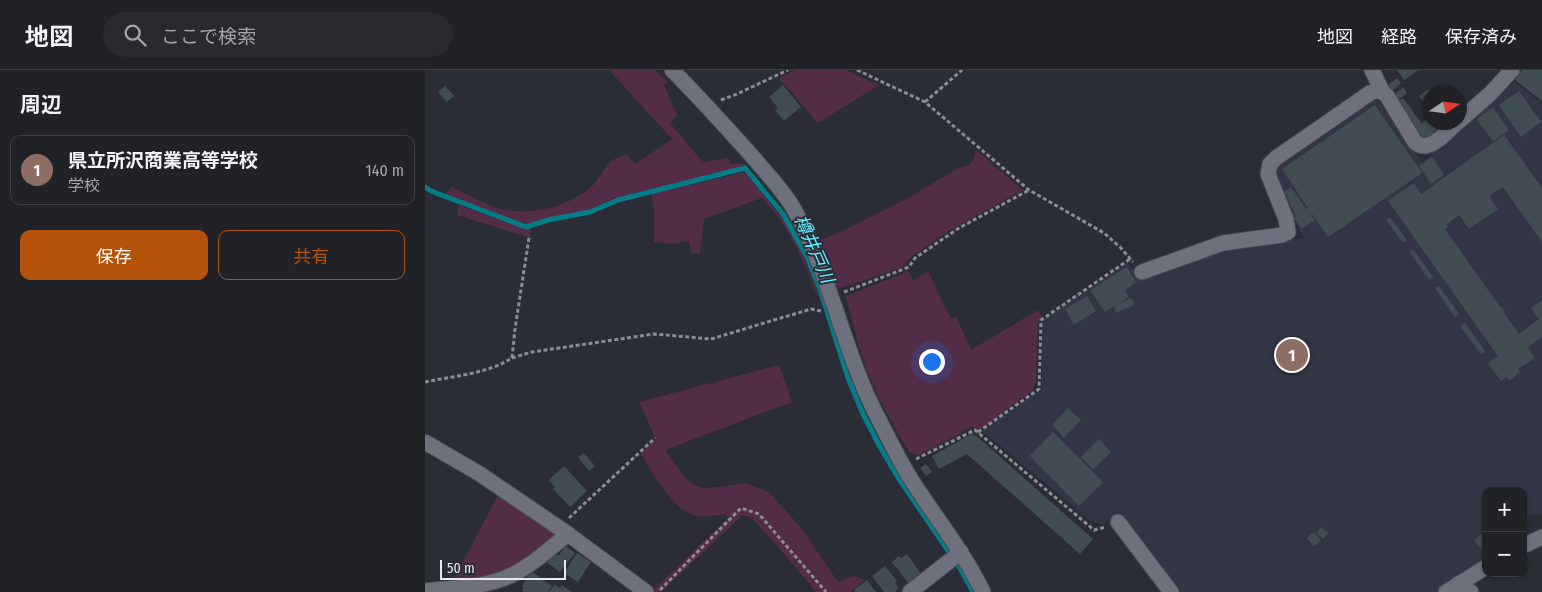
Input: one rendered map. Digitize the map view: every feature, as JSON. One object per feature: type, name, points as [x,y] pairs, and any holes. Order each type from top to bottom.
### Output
[{"type":"street","points":[[672,70],[707,105],[775,183],[796,212],[811,243],[832,296],[862,385],[903,466],[961,552],[983,592]]},
{"type":"street","points":[[1372,70],[1382,91],[1419,146],[1427,146],[1435,142],[1449,130]]},
{"type":"street","points":[[1467,115],[1512,70]]},
{"type":"street","points":[[1142,272],[1223,243],[1282,235],[1288,232],[1286,219],[1267,174],[1270,164],[1370,93],[1382,91]]},
{"type":"street","points":[[425,442],[480,474],[563,531],[646,592]]},
{"type":"street","points":[[1118,522],[1171,592]]},
{"type":"street","points":[[425,591],[487,583],[503,579],[522,569],[563,531]]},
{"type":"street","points":[[1527,544],[1542,537]]},
{"type":"street","points":[[910,592],[961,552]]},
{"type":"street","points":[[1459,589],[1482,570]]},
{"type":"path","points":[[707,105],[737,94],[788,70]]},
{"type":"path","points":[[857,70],[925,102],[1029,190],[1105,233],[1142,272]]},
{"type":"path","points":[[925,102],[962,70]]},
{"type":"path","points":[[832,296],[909,266],[915,258],[959,228],[1029,190]]},
{"type":"path","points":[[512,358],[529,238]]},
{"type":"path","points":[[977,432],[1039,389],[1041,320],[1130,259]]},
{"type":"path","points":[[425,382],[486,370],[512,358],[532,352],[654,334],[711,339],[811,309],[820,312]]},
{"type":"path","points":[[903,466],[975,430],[1094,530],[1118,522]]},
{"type":"path","points":[[563,531],[655,438]]},
{"type":"path","points":[[658,592],[741,508],[759,514],[826,592]]},
{"type":"shaded area","points":[[609,70],[654,70],[668,82],[664,85],[677,115],[670,123],[700,159],[704,162],[728,158],[731,164],[745,164],[747,166],[615,198],[588,210],[547,218],[526,226],[445,194],[452,187],[480,201],[510,211],[547,209],[570,200],[591,187],[616,158],[627,155],[634,163],[637,163],[672,139]]},
{"type":"shaded area","points":[[795,70],[846,70],[879,85],[818,123],[779,78]]},
{"type":"shaded area","points":[[1514,82],[1542,103],[1542,514],[1530,515],[1527,521],[1527,487],[1482,487],[1482,561],[1436,592],[1178,592],[1118,512],[1102,525],[1091,521],[982,431],[1042,388],[1042,321],[1128,262],[1141,280],[1222,250],[1303,238],[1275,176],[1277,168],[1373,101],[1379,101],[1422,162],[1459,130],[1467,130],[1467,123]]},
{"type":"shaded area","points":[[976,150],[1023,190],[952,229],[911,257],[904,266],[837,288],[815,242],[843,231],[905,200],[958,168],[969,165],[973,160]]},
{"type":"shaded area","points":[[745,172],[785,222],[798,245],[822,301],[820,301],[796,246],[780,219],[762,198],[704,219],[700,253],[692,254],[689,241],[672,244],[654,242],[654,211],[651,194]]},
{"type":"shaded area","points":[[459,205],[526,229],[531,228],[530,237],[457,215]]},
{"type":"shaded area","points":[[909,271],[913,281],[928,271],[951,319],[956,317],[971,350],[1038,310],[1042,317],[1038,322],[1036,382],[1033,390],[979,430],[972,427],[968,428],[919,455],[909,452],[872,383],[858,344],[846,296]]},
{"type":"shaded area","points":[[779,365],[792,402],[665,450],[685,478],[694,485],[704,488],[745,483],[769,492],[802,529],[838,582],[853,576],[865,580],[850,592],[816,592],[773,541],[751,518],[743,515],[661,592],[655,592],[652,589],[728,518],[725,514],[703,516],[690,514],[670,497],[641,454],[652,442],[657,441],[639,402]]},
{"type":"shaded area","points":[[499,493],[555,533],[554,539],[505,574],[451,584]]},
{"type":"building","points":[[1397,70],[1418,70],[1404,80]]},
{"type":"building","points":[[1522,70],[1542,70],[1542,101],[1515,80]]},
{"type":"building","points":[[1397,78],[1401,83],[1392,91],[1387,86]]},
{"type":"building","points":[[783,85],[801,107],[784,121],[775,110],[778,108],[769,97]]},
{"type":"building","points":[[445,86],[454,96],[447,102],[438,92]]},
{"type":"building","points":[[1403,87],[1407,93],[1398,100],[1394,95]]},
{"type":"building","points":[[1519,91],[1541,122],[1521,137],[1499,105]]},
{"type":"building","points":[[1403,98],[1422,124],[1422,130],[1436,130],[1427,138],[1422,139],[1397,102]]},
{"type":"building","points":[[1375,105],[1422,173],[1328,237],[1312,214],[1315,220],[1301,229],[1294,218],[1296,217],[1284,192],[1291,187],[1306,209],[1308,208],[1282,169]]},
{"type":"building","points":[[1493,107],[1509,130],[1494,141],[1477,120]]},
{"type":"building","points":[[1504,135],[1542,188],[1542,242],[1503,187],[1489,196],[1498,209],[1469,229],[1459,215],[1446,225],[1448,227],[1445,229],[1519,334],[1539,319],[1531,308],[1542,300],[1542,337],[1528,347],[1535,358],[1518,369],[1520,372],[1510,380],[1507,377],[1501,381],[1488,363],[1498,356],[1388,201],[1414,183],[1421,194]]},
{"type":"building","points":[[1432,157],[1444,175],[1431,184],[1419,166]]},
{"type":"building","points":[[1390,217],[1407,240],[1403,243],[1386,220]]},
{"type":"building","points":[[1413,249],[1433,277],[1429,280],[1409,251]]},
{"type":"building","points":[[1127,267],[1136,282],[1125,290],[1129,297],[1120,303],[1132,298],[1134,305],[1116,313],[1114,306],[1105,312],[1090,290]]},
{"type":"building","points":[[1439,286],[1459,314],[1455,317],[1435,288]]},
{"type":"building","points":[[1087,296],[1096,311],[1074,325],[1065,309]]},
{"type":"building","points":[[1465,323],[1485,351],[1481,354],[1460,326]]},
{"type":"building","points":[[1068,408],[1081,420],[1064,438],[1052,425]]},
{"type":"building","points":[[1053,432],[1103,482],[1079,506],[1030,456]]},
{"type":"building","points":[[973,433],[1093,539],[1080,554],[967,454],[939,469],[932,456]]},
{"type":"building","points":[[1099,439],[1111,452],[1093,469],[1081,457]]},
{"type":"building","points":[[584,453],[595,466],[589,471],[578,457]]},
{"type":"building","points":[[926,464],[932,472],[926,476],[920,468]]},
{"type":"building","points":[[564,466],[587,491],[570,507],[553,489],[555,487],[549,480]]},
{"type":"building","points":[[1321,527],[1328,533],[1323,539],[1316,533]]},
{"type":"building","points":[[1314,532],[1321,541],[1314,546],[1307,538]]},
{"type":"building","points":[[1482,534],[1482,549],[1474,541]]},
{"type":"building","points":[[566,546],[575,553],[560,572],[546,562],[553,552],[558,556]]},
{"type":"building","points":[[577,553],[591,562],[578,582],[564,573]]},
{"type":"building","points":[[907,554],[921,574],[909,584],[892,562],[899,556],[901,558]]},
{"type":"building","points":[[885,566],[897,581],[895,583],[898,589],[895,592],[884,592],[872,576]]},
{"type":"building","points":[[531,571],[552,586],[548,592],[524,592],[522,590],[524,587],[522,586]]},
{"type":"building","points":[[867,580],[876,592],[855,592],[854,590]]},
{"type":"building","points":[[555,584],[560,588],[562,585],[572,592],[549,592]]},
{"type":"waterway","name":"樽井戸川","points":[[425,187],[431,191],[526,227],[548,220],[590,212],[618,200],[745,168],[783,214],[807,257],[820,289],[848,378],[863,414],[880,447],[899,479],[960,568],[973,592]]},
{"type":"place","name":"県立所沢商業高等学校","points":[[1292,355]]}]
